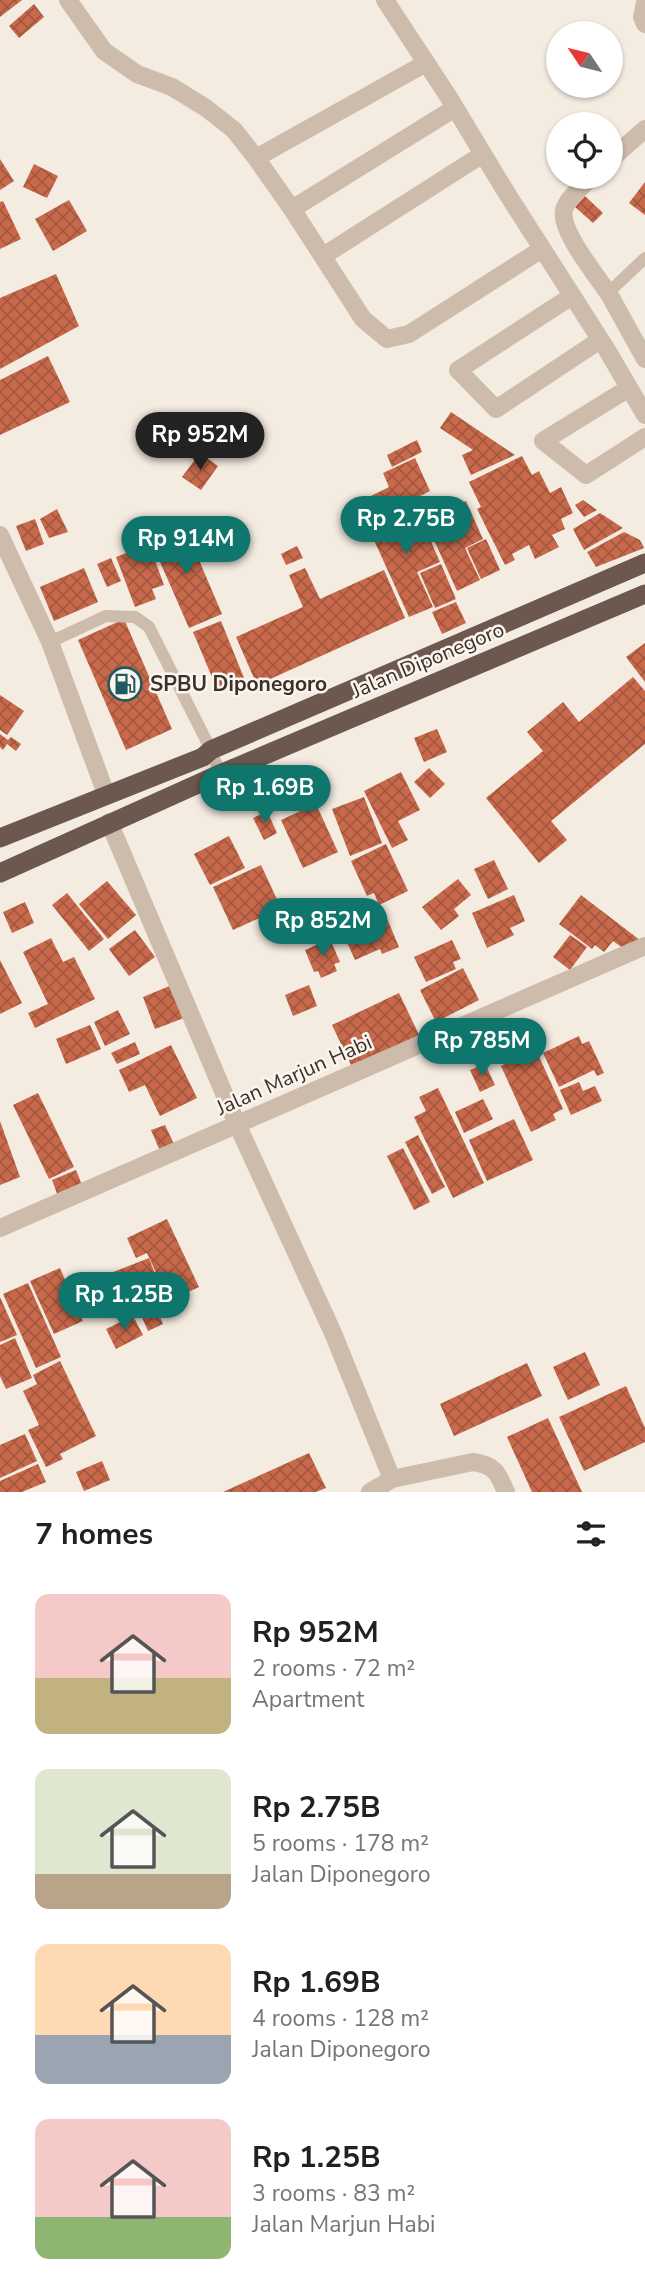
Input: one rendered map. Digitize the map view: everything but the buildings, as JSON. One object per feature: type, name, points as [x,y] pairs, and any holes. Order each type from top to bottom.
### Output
[{"type":"highway","name":"Jalan Diponegoro","points":[[0,838],[203,757],[211,750],[645,563]]},
{"type":"highway","name":"Jalan Diponegoro","points":[[0,873],[109,822],[645,594]]},
{"type":"street","points":[[68,0],[104,51],[137,74],[172,87],[206,108],[234,130],[292,209],[363,319],[387,339],[409,334],[542,249]]},
{"type":"street","points":[[384,0],[455,108],[645,415]]},
{"type":"street","points":[[645,3],[642,17],[645,24]]},
{"type":"street","points":[[256,158],[426,63]]},
{"type":"street","points":[[292,209],[455,108]]},
{"type":"street","points":[[623,149],[645,130]]},
{"type":"street","points":[[323,256],[483,154]]},
{"type":"street","points":[[580,189],[569,200],[563,213],[565,225],[645,359]]},
{"type":"street","points":[[572,296],[458,370],[496,409],[600,340]]},
{"type":"street","points":[[629,388],[543,441],[586,474],[645,437]]},
{"type":"street","points":[[0,535],[50,642],[106,794]]},
{"type":"street","points":[[109,822],[237,1124],[333,1333],[392,1479]]},
{"type":"street","name":"Jalan Marjun Habi","points":[[0,1228],[645,946]]},
{"type":"street","points":[[369,1492],[392,1479],[473,1462],[486,1463],[498,1473],[506,1492]]},
{"type":"lane","points":[[608,293],[645,258]]},
{"type":"lane","points":[[50,642],[106,616],[135,617],[149,627],[211,750],[220,774]]},
{"type":"place","name":"SPBU Diponegoro","points":[[125,684]]}]
